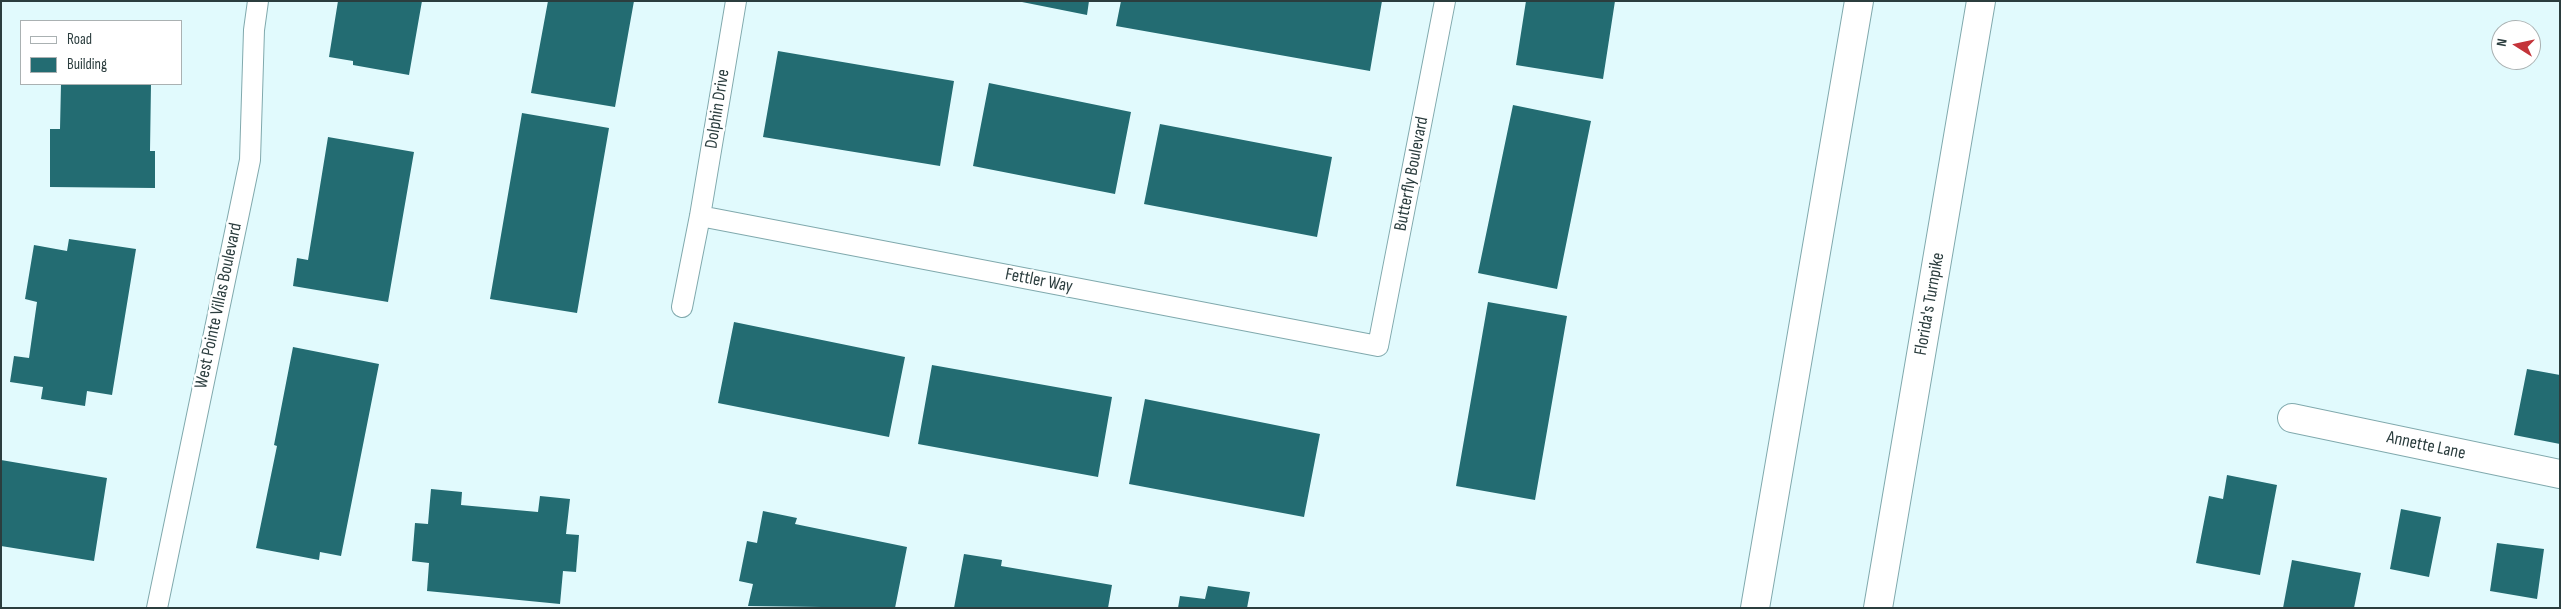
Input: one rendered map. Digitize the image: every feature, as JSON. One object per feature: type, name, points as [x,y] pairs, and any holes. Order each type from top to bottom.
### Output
[{"type":"main road","points":[[1755,608],[1859,1]]},
{"type":"main road","name":"Florida's Turnpike","points":[[1878,608],[1982,1]]},
{"type":"main road","name":"Annette Lane","points":[[2292,418],[2560,474]]},
{"type":"lane","name":"West Pointe Villas Boulevard","points":[[157,608],[250,160],[254,30],[258,1]]},
{"type":"lane","name":"Dolphin Drive","points":[[682,308],[700,216],[736,1]]},
{"type":"lane","name":"Butterfly Boulevard","points":[[1378,346],[1446,1]]},
{"type":"lane","name":"Fettler Way","points":[[700,216],[1378,346]]},
{"type":"building","points":[[338,1],[422,1],[409,75],[353,65],[353,61],[329,57]]},
{"type":"building","points":[[548,1],[634,1],[615,107],[531,93]]},
{"type":"building","points":[[1017,1],[1089,1],[1087,15]]},
{"type":"building","points":[[1121,1],[1382,1],[1370,71],[1116,26]]},
{"type":"building","points":[[1526,1],[1615,1],[1603,79],[1516,65]]},
{"type":"building","points":[[778,51],[954,81],[940,166],[763,137]]},
{"type":"building","points":[[989,83],[1131,112],[1115,194],[973,166]]},
{"type":"building","points":[[61,85],[151,85],[150,151],[155,151],[155,188],[50,187],[50,129],[60,129]]},
{"type":"building","points":[[1513,105],[1591,121],[1557,289],[1478,273]]},
{"type":"building","points":[[522,113],[609,128],[577,313],[490,299]]},
{"type":"building","points":[[1160,124],[1332,157],[1317,237],[1144,204]]},
{"type":"building","points":[[328,137],[414,152],[388,302],[293,286],[297,258],[308,260]]},
{"type":"building","points":[[69,239],[136,249],[112,395],[87,391],[85,406],[41,399],[43,387],[10,382],[14,356],[29,358],[37,302],[25,299],[34,245],[67,251]]},
{"type":"building","points":[[1488,302],[1567,316],[1535,500],[1456,486]]},
{"type":"building","points":[[734,322],[905,357],[889,437],[718,403]]},
{"type":"building","points":[[293,347],[379,364],[341,556],[320,552],[319,560],[256,548],[277,446],[274,445]]},
{"type":"building","points":[[932,365],[1112,397],[1098,477],[918,444]]},
{"type":"building","points":[[2527,369],[2560,375],[2560,444],[2514,435]]},
{"type":"building","points":[[1145,399],[1320,434],[1304,517],[1129,484]]},
{"type":"building","points":[[1,460],[107,478],[94,561],[1,546]]},
{"type":"building","points":[[2227,475],[2277,485],[2260,575],[2196,563],[2209,496],[2223,499]]},
{"type":"building","points":[[431,489],[462,492],[461,505],[538,512],[540,496],[570,499],[566,534],[579,535],[576,572],[563,571],[560,604],[427,591],[429,563],[412,561],[415,523],[428,524]]},
{"type":"building","points":[[2401,509],[2441,517],[2429,577],[2390,569]]},
{"type":"building","points":[[763,511],[797,518],[795,524],[907,547],[895,608],[748,606],[753,584],[739,581],[747,541],[757,543]]},
{"type":"building","points":[[2497,543],[2544,549],[2537,599],[2490,591]]},
{"type":"building","points":[[964,554],[1002,560],[1001,566],[1112,585],[1108,608],[954,608]]},
{"type":"building","points":[[2292,560],[2361,573],[2354,608],[2283,608]]},
{"type":"building","points":[[1208,586],[1250,592],[1247,608],[1178,608],[1180,596],[1205,599]]}]
